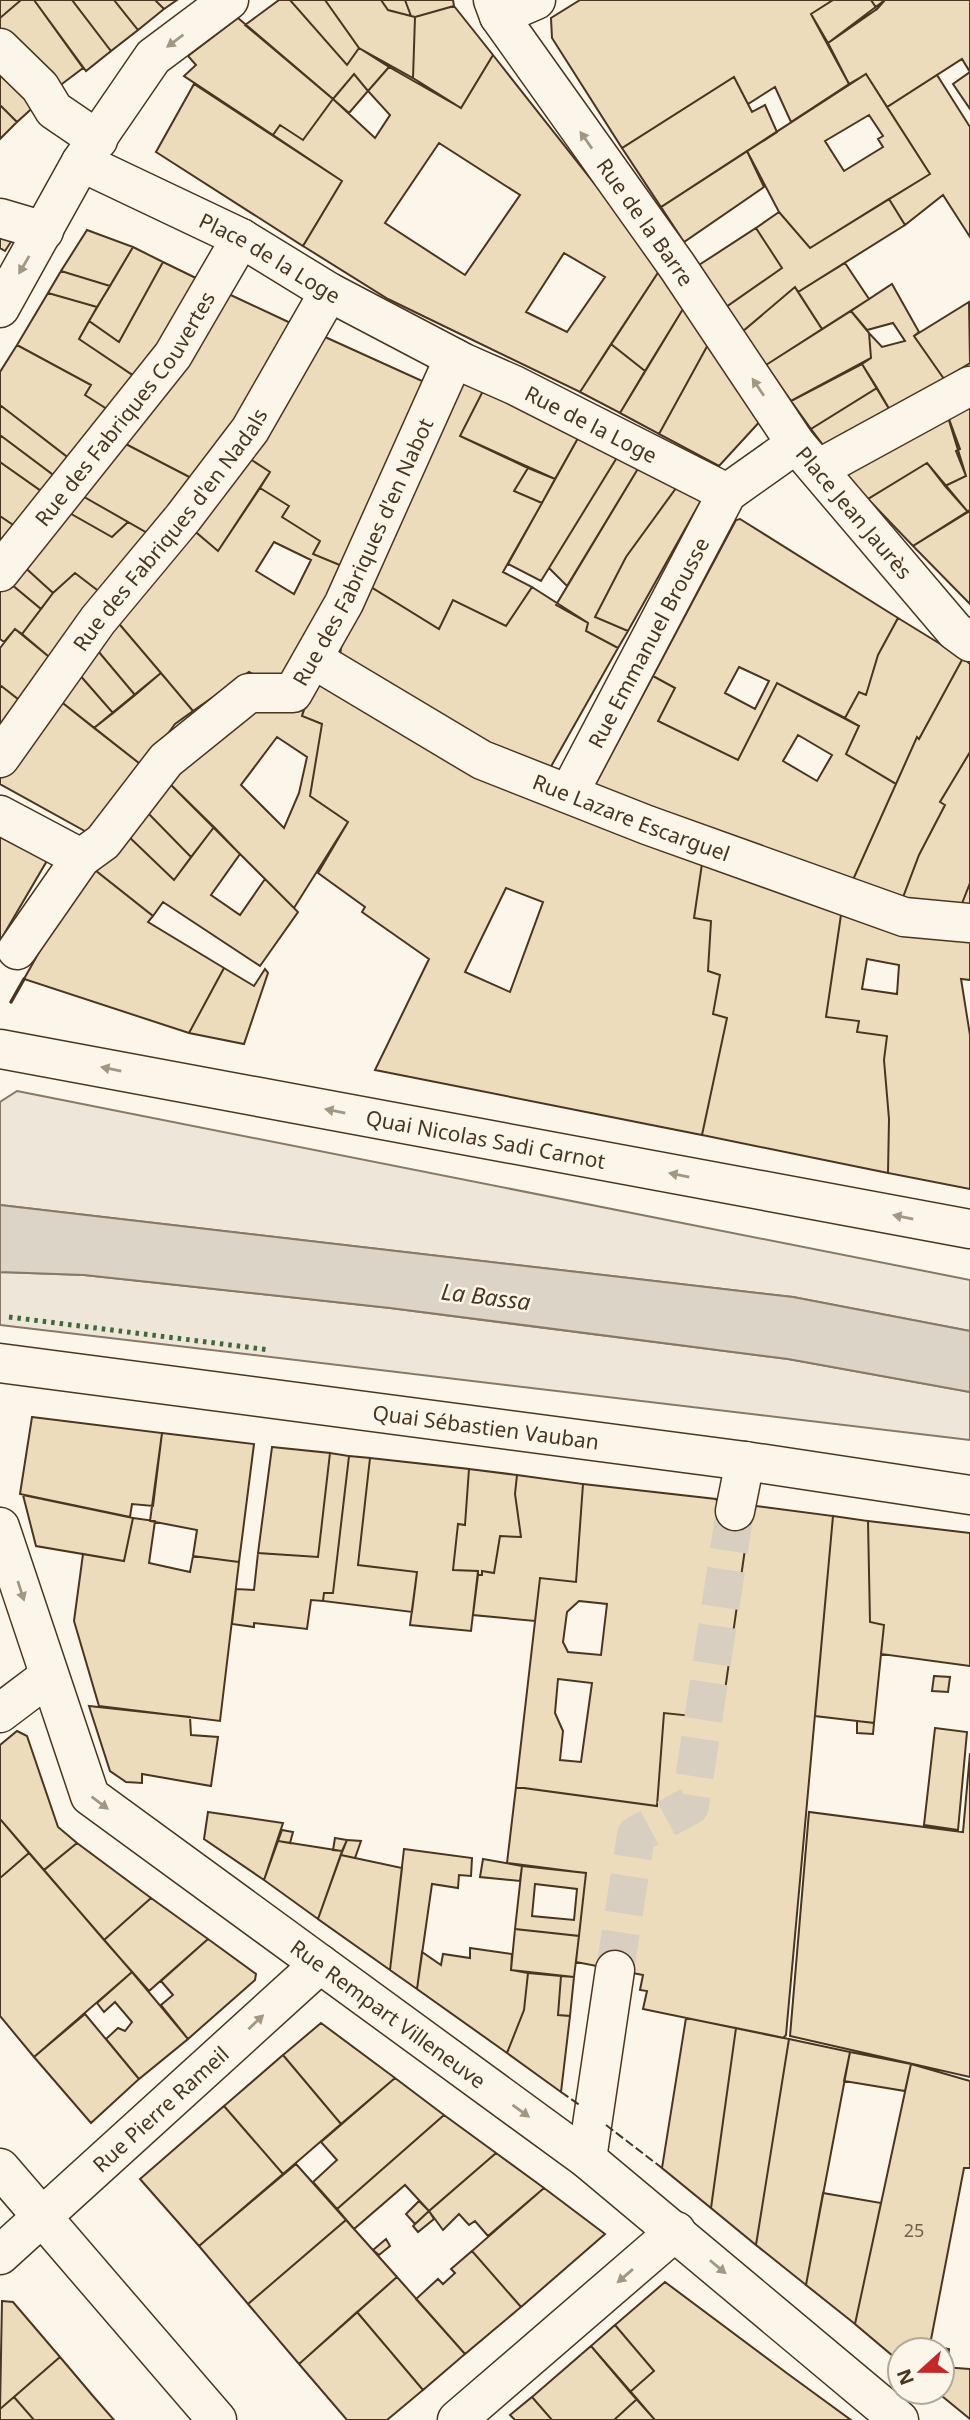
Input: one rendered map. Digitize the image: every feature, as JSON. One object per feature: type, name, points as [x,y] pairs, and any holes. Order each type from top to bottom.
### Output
[{"type":"street","points":[[0,308],[90,151],[153,57],[229,0]]},
{"type":"street","points":[[496,8],[536,0]]},
{"type":"street","name":"Rue de la Barre","points":[[496,8],[808,456]]},
{"type":"street","name":"Place de la Loge","points":[[0,48],[40,87],[54,110],[90,151],[329,292],[454,358]]},
{"type":"street","points":[[0,218],[44,231]]},
{"type":"street","name":"Rue des Fabriques Couvertes","points":[[0,572],[173,355],[241,238]]},
{"type":"street","name":"Rue des Fabriques d'en Nadals","points":[[0,758],[98,620],[183,519],[250,430],[329,292]]},
{"type":"street","name":"Rue de la Loge","points":[[454,358],[514,384],[727,493]]},
{"type":"street","name":"Rue des Fabriques d'en Nabot","points":[[17,950],[81,858],[103,842],[166,760],[249,693],[293,693],[344,603],[454,358]]},
{"type":"street","points":[[808,456],[970,386]]},
{"type":"street","name":"Place Jean Jaurès","points":[[727,493],[808,456],[955,631],[970,642]]},
{"type":"street","name":"Rue Emmanuel Brousse","points":[[569,793],[727,493]]},
{"type":"street","name":"Rue Lazare Escarguel","points":[[313,659],[482,760],[647,825],[904,917],[970,923]]},
{"type":"street","points":[[0,815],[81,858]]},
{"type":"street","name":"Quai Nicolas Sadi Carnot","points":[[0,1049],[970,1229]]},
{"type":"street","name":"Quai Sébastien Vauban","points":[[0,1363],[745,1461],[970,1495]]},
{"type":"street","points":[[736,1511],[745,1461]]},
{"type":"street","name":"Rue Rempart Villeneuve","points":[[0,1527],[90,1796],[587,2159],[899,2420]]},
{"type":"street","points":[[0,1713],[49,1676]]},
{"type":"street","name":"Rue Pierre Rameil","points":[[0,2255],[320,1964]]},
{"type":"street","points":[[587,2159],[615,1970]]},
{"type":"street","points":[[0,2168],[217,2420]]},
{"type":"street","points":[[457,2420],[676,2231]]},
{"type":"shaded area","points":[[17,1091],[970,1280],[970,1331],[793,1297],[0,1205],[0,1102]]},
{"type":"shaded area","points":[[0,1272],[84,1275],[390,1308],[788,1359],[970,1392],[970,1440],[0,1325]]},
{"type":"water","name":"La Bassa","points":[[0,1205],[793,1297],[970,1331],[970,1392],[788,1359],[390,1308],[84,1275],[0,1272]]},
{"type":"building","points":[[0,0],[21,0],[0,18]]},
{"type":"building","points":[[21,0],[34,0],[83,68],[58,87],[0,29],[0,18]]},
{"type":"building","points":[[34,0],[72,0],[111,51],[86,71]]},
{"type":"building","points":[[72,0],[114,0],[138,30],[111,51]]},
{"type":"building","points":[[114,0],[155,0],[164,9],[138,30]]},
{"type":"building","points":[[155,0],[177,0],[164,9]]},
{"type":"building","points":[[279,0],[290,0],[347,65],[359,48],[389,67],[368,91],[354,74],[333,99],[245,25]]},
{"type":"building","points":[[290,0],[325,0],[359,48],[347,65]]},
{"type":"building","points":[[325,0],[381,0],[388,10],[415,17],[413,78],[359,48]]},
{"type":"building","points":[[381,0],[405,0],[411,16],[388,10]]},
{"type":"building","points":[[405,0],[453,0],[454,6],[415,17],[411,16]]},
{"type":"building","points":[[580,0],[833,0],[811,14],[849,84],[791,122],[775,87],[748,104],[734,77],[622,148],[552,38],[551,18]]},
{"type":"building","points":[[833,0],[871,0],[877,9],[828,43],[811,14]]},
{"type":"building","points":[[871,0],[885,0],[877,9]]},
{"type":"building","points":[[885,0],[970,0],[970,72],[962,59],[887,107],[866,74],[849,84],[828,43]]},
{"type":"building","points":[[454,6],[493,55],[461,108],[413,78],[415,17]]},
{"type":"building","points":[[238,18],[333,99],[303,140],[280,125],[273,135],[184,76],[196,65],[188,56]]},
{"type":"building","points":[[493,55],[661,268],[580,392],[388,299],[303,246],[342,181],[273,135],[280,125],[303,140],[333,99],[375,138],[390,115],[368,91],[389,67],[461,108]],"holes":[[[439,143],[520,195],[465,275],[385,223]],[[564,253],[605,277],[567,332],[526,312]]]},
{"type":"building","points":[[0,64],[39,102],[17,122],[0,105]]},
{"type":"building","points":[[970,72],[970,109],[953,84]]},
{"type":"building","points":[[354,74],[368,91],[349,113],[333,99]]},
{"type":"building","points":[[866,74],[930,174],[810,248],[779,212],[747,151]],"holes":[[[869,115],[883,136],[878,139],[883,147],[844,171],[825,141]]]},
{"type":"building","points":[[937,75],[970,127],[970,237],[943,195],[905,225],[889,199],[930,174],[887,107]]},
{"type":"building","points":[[734,77],[752,112],[765,105],[777,132],[661,207],[622,148]]},
{"type":"building","points":[[194,84],[342,181],[303,246],[156,152]]},
{"type":"building","points":[[0,105],[17,122],[0,139]]},
{"type":"building","points":[[747,151],[764,187],[684,242],[661,207]]},
{"type":"building","points":[[889,199],[905,225],[798,292],[795,287],[742,332],[726,307],[782,268],[756,228],[779,212],[810,248]]},
{"type":"building","points":[[0,225],[16,234],[5,251],[0,248]]},
{"type":"building","points":[[756,228],[782,268],[726,307],[699,265]]},
{"type":"building","points":[[87,230],[133,247],[110,286],[61,271]]},
{"type":"building","points":[[133,247],[163,262],[119,342],[89,321]]},
{"type":"building","points":[[163,262],[202,281],[137,378],[79,339],[89,321],[119,342]]},
{"type":"building","points":[[845,263],[869,299],[822,329],[798,292]]},
{"type":"building","points":[[661,268],[686,304],[645,371],[611,344]]},
{"type":"building","points":[[61,271],[110,286],[97,307],[48,293]]},
{"type":"building","points":[[892,284],[919,332],[914,336],[944,379],[891,412],[862,364],[871,358],[869,333],[882,347],[905,341],[893,323],[867,330],[851,311]]},
{"type":"building","points":[[795,287],[822,329],[766,365],[742,332]]},
{"type":"building","points":[[220,290],[297,326],[199,482],[120,441]]},
{"type":"building","points":[[48,293],[97,307],[79,339],[137,378],[110,411],[85,395],[91,385],[17,345]]},
{"type":"building","points":[[969,302],[970,363],[944,379],[914,336]]},
{"type":"building","points":[[686,304],[710,341],[659,434],[620,413]]},
{"type":"building","points":[[851,311],[869,333],[871,358],[791,401],[766,365]]},
{"type":"building","points":[[314,332],[431,385],[347,568],[313,554],[320,541],[282,517],[289,506],[260,488],[270,472],[241,453]]},
{"type":"building","points":[[710,341],[763,418],[719,466],[659,434]]},
{"type":"building","points":[[611,344],[645,371],[620,413],[580,392]]},
{"type":"building","points":[[17,345],[91,385],[85,395],[110,411],[70,459],[0,405],[0,372]]},
{"type":"building","points":[[862,364],[877,388],[811,429],[791,401]]},
{"type":"building","points":[[455,373],[485,387],[460,436],[528,468],[514,491],[542,503],[503,572],[532,587],[506,626],[453,600],[439,629],[363,582]]},
{"type":"building","points":[[485,387],[582,431],[555,479],[460,436]]},
{"type":"building","points":[[877,388],[891,412],[829,453],[811,429]]},
{"type":"building","points":[[0,405],[70,459],[56,477],[0,435]]},
{"type":"building","points":[[970,405],[968,512],[945,486],[966,476],[956,451],[960,449],[949,419]]},
{"type":"building","points":[[947,414],[966,476],[945,486],[927,463],[868,499],[844,473]]},
{"type":"building","points":[[582,431],[621,451],[541,581],[508,564]]},
{"type":"building","points":[[0,435],[56,477],[44,493],[0,462]]},
{"type":"building","points":[[120,441],[199,482],[156,538],[79,494]]},
{"type":"building","points":[[621,451],[642,462],[567,586],[549,568]]},
{"type":"building","points":[[241,453],[270,472],[218,551],[191,528]]},
{"type":"building","points":[[0,462],[44,493],[16,527],[0,516]]},
{"type":"building","points":[[642,462],[679,484],[626,557],[595,617],[628,631],[618,648],[586,631],[588,623],[556,605]]},
{"type":"building","points":[[927,463],[968,512],[913,546],[868,499]]},
{"type":"building","points":[[528,468],[555,479],[542,503],[514,491]]},
{"type":"building","points":[[679,484],[703,497],[628,631],[595,617],[626,557]]},
{"type":"building","points":[[260,488],[289,506],[282,517],[320,541],[313,554],[347,568],[286,679],[267,682],[249,672],[193,711],[115,619],[191,528],[218,551]],"holes":[[[274,542],[311,560],[294,594],[256,571]]]},
{"type":"building","points":[[79,494],[128,522],[112,537],[66,511]]},
{"type":"building","points":[[970,510],[970,604],[913,546]]},
{"type":"building","points":[[66,511],[112,537],[128,522],[156,538],[101,593],[75,573],[53,593],[19,562]]},
{"type":"building","points":[[0,516],[16,527],[0,543]]},
{"type":"building","points":[[740,519],[898,618],[878,655],[866,695],[859,692],[845,718],[777,683],[738,760],[658,721],[675,688],[653,676],[736,520]],"holes":[[[739,667],[769,681],[755,709],[725,693]]]},
{"type":"building","points":[[19,562],[53,593],[41,609],[5,579]]},
{"type":"building","points":[[75,573],[101,593],[54,661],[22,634],[53,593]]},
{"type":"building","points":[[5,579],[41,609],[22,634],[15,629],[4,642],[0,639],[0,586]]},
{"type":"building","points":[[363,582],[439,629],[453,600],[506,626],[532,587],[588,623],[586,631],[618,648],[549,770],[437,720],[340,656],[343,632]]},
{"type":"building","points":[[898,618],[963,658],[919,739],[917,737],[896,784],[846,754],[859,726],[845,718],[859,692],[866,695],[878,655]]},
{"type":"building","points":[[115,619],[161,673],[135,695],[93,645]]},
{"type":"building","points":[[15,629],[54,661],[23,703],[0,685],[0,648]]},
{"type":"building","points":[[93,645],[135,695],[113,713],[78,673]]},
{"type":"building","points":[[963,658],[970,664],[970,752],[940,802],[945,805],[919,855],[902,900],[852,882],[917,737],[919,739]]},
{"type":"building","points":[[78,673],[113,713],[94,728],[59,700]]},
{"type":"building","points":[[161,673],[193,711],[175,724],[144,767],[94,728]]},
{"type":"building","points":[[653,676],[675,688],[658,721],[738,760],[777,683],[859,726],[846,754],[896,784],[852,882],[595,785]],"holes":[[[798,735],[832,755],[817,781],[783,761]]]},
{"type":"building","points":[[324,681],[703,857],[694,918],[711,921],[708,971],[720,975],[713,1014],[727,1018],[702,1135],[375,1070],[429,959],[362,912],[365,907],[318,873],[348,822],[310,796],[322,724],[302,716],[310,686]],"holes":[[[506,888],[543,902],[510,992],[465,972]]]},
{"type":"building","points":[[0,685],[23,703],[0,732]]},
{"type":"building","points":[[59,700],[144,767],[92,835],[0,784],[0,778]]},
{"type":"building","points":[[258,706],[305,707],[302,716],[322,724],[310,796],[348,822],[294,908],[167,781]],"holes":[[[277,737],[307,757],[299,793],[284,828],[241,785]]]},
{"type":"building","points":[[970,752],[970,883],[961,906],[902,900],[919,855],[945,805],[940,802]]},
{"type":"building","points":[[167,781],[214,827],[191,857],[144,809]]},
{"type":"building","points":[[144,809],[191,857],[174,880],[125,833]]},
{"type":"building","points":[[214,827],[240,854],[211,895],[240,915],[265,879],[298,912],[260,966],[163,902],[153,916],[95,870],[125,833],[174,880]]},
{"type":"building","points":[[0,831],[48,859],[0,941]]},
{"type":"building","points":[[703,857],[842,908],[826,1017],[859,1021],[857,1032],[887,1036],[884,1060],[889,1119],[888,1173],[702,1135],[727,1018],[713,1014],[720,975],[708,971],[711,921],[694,918]]},
{"type":"building","points":[[95,870],[153,916],[148,922],[224,968],[189,1033],[24,979],[42,947]]},
{"type":"building","points":[[970,883],[970,906],[961,906]]},
{"type":"building","points":[[842,908],[970,935],[970,980],[961,979],[970,1035],[970,1189],[888,1173],[889,1119],[884,1060],[887,1036],[857,1032],[859,1021],[826,1017]],"holes":[[[867,959],[899,965],[897,994],[862,989]]]},
{"type":"building","points":[[224,968],[254,986],[265,969],[268,973],[244,1044],[189,1033]]},
{"type":"building","points":[[32,1417],[162,1433],[153,1506],[132,1504],[130,1517],[20,1494]]},
{"type":"building","points":[[162,1433],[254,1444],[239,1562],[193,1556],[197,1530],[150,1521]]},
{"type":"building","points":[[272,1447],[330,1453],[318,1557],[258,1553]]},
{"type":"building","points":[[330,1453],[349,1456],[333,1593],[324,1593],[323,1601],[311,1600],[307,1629],[254,1623],[254,1627],[232,1624],[236,1589],[254,1590],[258,1553],[318,1557]]},
{"type":"building","points":[[349,1456],[370,1458],[358,1565],[417,1572],[412,1612],[323,1601],[324,1593],[333,1593]]},
{"type":"building","points":[[370,1458],[469,1469],[465,1525],[458,1524],[453,1570],[478,1571],[471,1631],[410,1625],[417,1572],[358,1565]]},
{"type":"building","points":[[469,1469],[517,1475],[515,1494],[521,1537],[500,1536],[494,1573],[482,1571],[482,1575],[478,1575],[478,1571],[453,1570],[458,1524],[465,1525]]},
{"type":"building","points":[[517,1475],[583,1484],[576,1582],[540,1578],[535,1621],[473,1615],[478,1575],[482,1575],[482,1571],[494,1573],[500,1536],[521,1537],[515,1494]]},
{"type":"building","points":[[583,1484],[716,1499],[721,1509],[747,1513],[742,1547],[745,1549],[721,1719],[664,1713],[657,1806],[516,1787],[540,1578],[576,1582]],"holes":[[[579,1601],[607,1604],[601,1655],[568,1652],[563,1642],[567,1612]],[[558,1679],[592,1683],[581,1762],[560,1760],[563,1731],[555,1713]]]},
{"type":"building","points":[[23,1495],[133,1518],[124,1561],[36,1546]]},
{"type":"building","points":[[756,1506],[833,1516],[786,2035],[783,2038],[643,2009],[647,1991],[640,1990],[643,1975],[576,1962],[586,1873],[507,1863],[516,1787],[657,1806],[664,1713],[721,1719],[745,1549],[742,1547],[747,1513]]},
{"type":"building","points":[[833,1516],[868,1521],[870,1622],[884,1625],[874,1723],[815,1716]]},
{"type":"building","points":[[133,1518],[155,1521],[149,1563],[190,1572],[193,1556],[239,1562],[220,1721],[99,1706],[74,1621],[83,1554],[124,1561]]},
{"type":"building","points":[[868,1521],[970,1533],[970,1666],[881,1654],[884,1625],[870,1622]]},
{"type":"building","points":[[934,1676],[950,1677],[948,1692],[932,1691]]},
{"type":"building","points":[[89,1706],[190,1717],[191,1735],[218,1737],[211,1786],[142,1774],[142,1783],[126,1782],[110,1771]]},
{"type":"building","points":[[857,1721],[874,1723],[873,1734],[857,1733]]},
{"type":"building","points":[[935,1728],[967,1732],[958,1830],[924,1825]]},
{"type":"building","points":[[17,1731],[27,1736],[58,1827],[77,1843],[44,1870],[0,1819],[0,1745]]},
{"type":"building","points":[[970,1753],[970,2077],[790,2036],[809,1812],[963,1832]]},
{"type":"building","points":[[208,1812],[283,1823],[264,1880],[204,1839]]},
{"type":"building","points":[[0,1819],[29,1853],[0,1878]]},
{"type":"building","points":[[282,1830],[293,1832],[290,1843],[278,1841]]},
{"type":"building","points":[[335,1838],[347,1840],[342,1851],[333,1850]]},
{"type":"building","points":[[347,1840],[361,1841],[355,1858],[341,1855]]},
{"type":"building","points":[[278,1841],[342,1851],[318,1919],[264,1880]]},
{"type":"building","points":[[77,1843],[151,1898],[104,1940],[44,1870]]},
{"type":"building","points":[[404,1849],[472,1858],[471,1876],[459,1875],[458,1888],[432,1884],[417,1989],[390,1970]]},
{"type":"building","points":[[29,1853],[132,1972],[34,2057],[0,2016],[0,1878]]},
{"type":"building","points":[[341,1855],[402,1868],[390,1970],[318,1919]]},
{"type":"building","points":[[483,1859],[522,1866],[520,1881],[480,1877]]},
{"type":"building","points":[[522,1866],[586,1873],[579,1936],[515,1929]],"holes":[[[535,1884],[577,1889],[574,1920],[532,1916]]]},
{"type":"building","points":[[151,1898],[208,1939],[149,1991],[104,1940]]},
{"type":"building","points":[[515,1929],[579,1936],[574,1977],[511,1970]]},
{"type":"building","points":[[208,1939],[256,1974],[255,1980],[188,2039],[161,2005],[173,1995],[161,1981]]},
{"type":"building","points":[[470,1948],[512,1954],[511,1970],[528,1973],[524,2010],[507,2053],[417,1989],[422,1952],[441,1965],[443,1954],[470,1958]]},
{"type":"building","points":[[132,1972],[188,2039],[139,2079],[106,2039],[118,2028],[125,2031],[132,2022],[115,2002],[104,2012],[97,2003]]},
{"type":"building","points":[[528,1973],[561,1976],[558,2015],[570,2016],[561,2092],[507,2053],[524,2010]]},
{"type":"building","points":[[561,1976],[574,1977],[570,2016],[558,2015]]},
{"type":"building","points":[[85,2014],[139,2079],[91,2123],[34,2057]]},
{"type":"building","points":[[686,2018],[736,2028],[711,2208],[662,2168]]},
{"type":"building","points":[[321,2023],[395,2078],[341,2124],[283,2055]]},
{"type":"building","points":[[736,2028],[789,2039],[756,2245],[711,2208]]},
{"type":"building","points":[[789,2039],[850,2052],[806,2285],[756,2245]]},
{"type":"building","points":[[850,2052],[911,2064],[905,2091],[844,2081]]},
{"type":"building","points":[[283,2055],[341,2124],[283,2174],[224,2106]]},
{"type":"building","points":[[911,2064],[970,2081],[970,2168],[964,2168],[932,2336],[886,2336],[886,2350],[855,2324]]},
{"type":"building","points":[[395,2078],[444,2115],[337,2209],[313,2182],[337,2160],[321,2142]]},
{"type":"building","points":[[224,2106],[283,2174],[199,2246],[140,2179]]},
{"type":"building","points":[[444,2115],[496,2153],[429,2211],[405,2185],[354,2229],[337,2209]]},
{"type":"building","points":[[496,2153],[544,2188],[488,2236],[475,2221],[469,2225],[459,2214],[443,2230],[429,2211]]},
{"type":"building","points":[[296,2164],[346,2220],[248,2304],[199,2246]]},
{"type":"building","points":[[544,2188],[605,2234],[521,2307],[472,2251]]},
{"type":"building","points":[[823,2193],[881,2203],[855,2324],[806,2285]]},
{"type":"building","points":[[419,2201],[429,2211],[415,2224],[406,2214]]},
{"type":"building","points":[[429,2211],[434,2219],[418,2232],[413,2226]]},
{"type":"building","points":[[346,2220],[397,2277],[299,2364],[248,2304]]},
{"type":"building","points":[[386,2239],[390,2246],[379,2255],[373,2250]]},
{"type":"building","points":[[472,2251],[521,2307],[465,2354],[416,2299],[438,2279],[443,2284],[455,2273],[451,2269]]},
{"type":"building","points":[[397,2277],[465,2354],[423,2390],[357,2312]]},
{"type":"building","points":[[665,2282],[851,2420],[655,2420],[630,2392],[654,2371],[615,2325]]},
{"type":"building","points":[[2,2301],[13,2302],[60,2357],[0,2409]]},
{"type":"building","points":[[357,2312],[423,2390],[387,2420],[347,2420],[299,2364]]},
{"type":"building","points":[[615,2325],[654,2371],[630,2392],[591,2346]]},
{"type":"building","points":[[591,2346],[637,2399],[614,2420],[552,2420],[532,2397]]},
{"type":"building","points":[[60,2357],[114,2420],[34,2420],[14,2397]]},
{"type":"building","points":[[956,2368],[970,2369],[970,2419],[954,2406]]},
{"type":"building","points":[[14,2397],[34,2420],[0,2420],[0,2409]]},
{"type":"building","points":[[532,2397],[552,2420],[515,2420],[510,2415]]},
{"type":"building","points":[[637,2399],[655,2420],[614,2420]]},
{"type":"tunnel","points":[[615,1970],[636,1835],[690,1806],[735,1511]]},
{"type":"hedge","points":[[9,1317],[270,1350]]},
{"type":"fence","points":[[561,2092],[581,2106]]},
{"type":"fence","points":[[606,2125],[662,2168]]},
{"type":"wall","points":[[11,1002],[24,979]]}]
